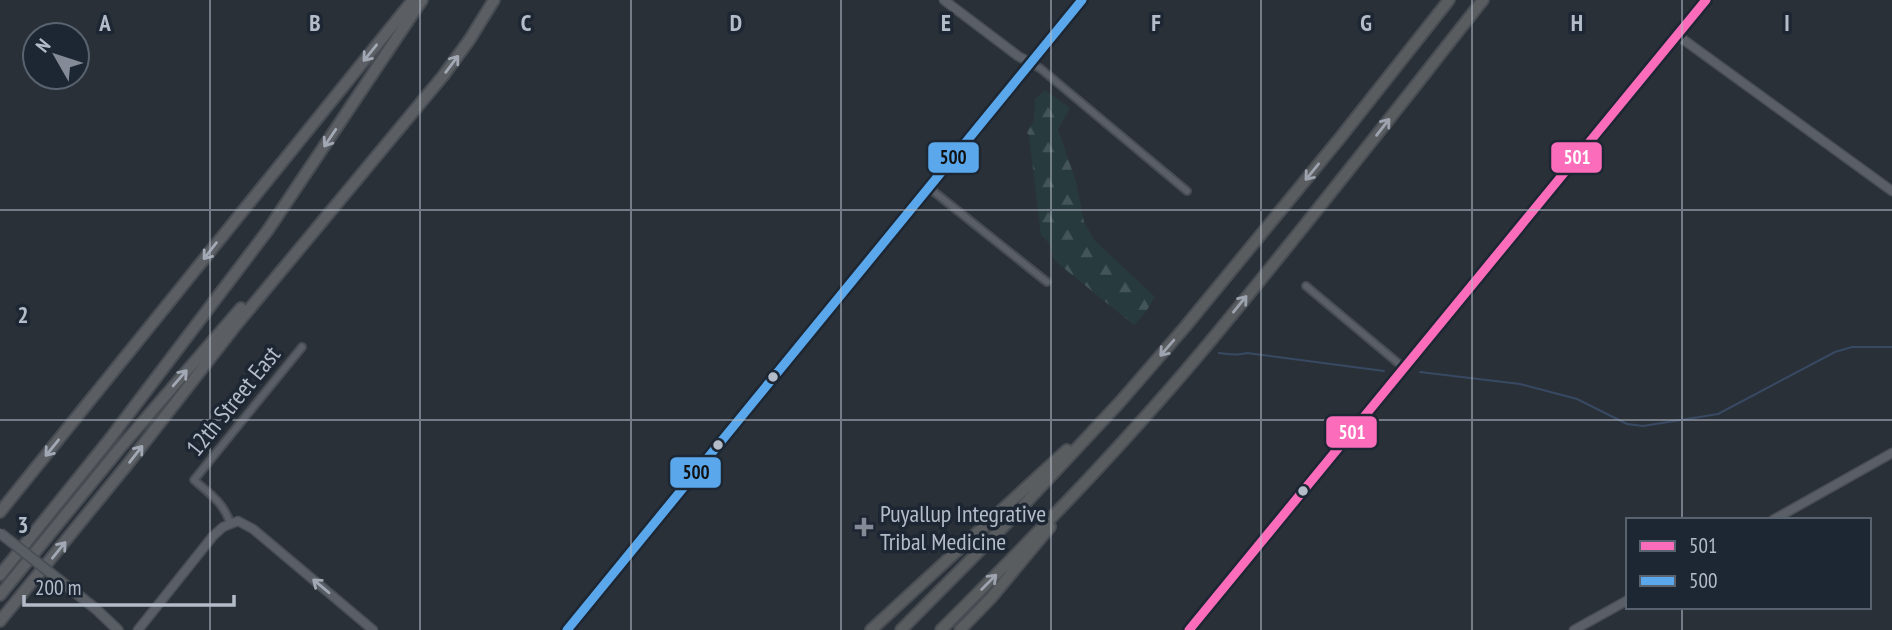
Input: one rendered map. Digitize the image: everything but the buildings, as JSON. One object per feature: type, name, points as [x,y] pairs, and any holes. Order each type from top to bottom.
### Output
[{"type":"highway","points":[[0,512],[413,0]]},
{"type":"highway","points":[[0,575],[166,368],[268,230],[422,0]]},
{"type":"highway","points":[[0,621],[237,324],[448,69],[494,0]]},
{"type":"highway","points":[[1416,43],[1442,0]]},
{"type":"highway","points":[[901,630],[1007,523],[1133,387],[1202,306],[1449,0]]},
{"type":"highway","points":[[941,630],[1067,502],[1197,357],[1322,205],[1483,0]]},
{"type":"highway","points":[[0,595],[129,437],[360,174]]},
{"type":"highway","points":[[871,630],[1133,387]]},
{"type":"highway","points":[[960,630],[1044,537],[1067,502]]},
{"type":"main road","points":[[567,630],[1082,0]]},
{"type":"main road","points":[[1189,630],[1706,0]]},
{"type":"main road","points":[[0,533],[96,609],[118,630]]},
{"type":"street","points":[[944,0],[1018,56],[1041,69],[1187,191]]},
{"type":"street","points":[[1677,36],[1892,191]]},
{"type":"street","points":[[928,187],[1046,282]]},
{"type":"street","points":[[1306,286],[1404,368]]},
{"type":"street","name":"12th Street East","points":[[230,523],[220,503],[194,480],[302,347]]},
{"type":"street","points":[[1777,518],[1892,453]]},
{"type":"street","points":[[138,630],[206,544],[230,523],[238,521],[253,528],[373,630]]},
{"type":"street","points":[[1574,630],[1626,601]]},
{"type":"green space","points":[[1045,90],[1070,108],[1058,129],[1076,182],[1084,222],[1095,241],[1155,297],[1134,325],[1055,261],[1049,243],[1041,235],[1027,133],[1034,120],[1035,99]]},
{"type":"waterway","points":[[1420,372],[1520,384],[1577,399],[1627,424],[1643,426],[1718,414],[1835,352],[1852,347],[1892,347]]},
{"type":"waterway","points":[[1219,353],[1247,353],[1384,371]]},
{"type":"transit line","name":"500","points":[[567,630],[1082,0]]},
{"type":"transit line","name":"501","points":[[1189,630],[1706,0]]},
{"type":"place","name":"Puyallup Integrative Tribal Medicine","points":[[864,527]]}]
